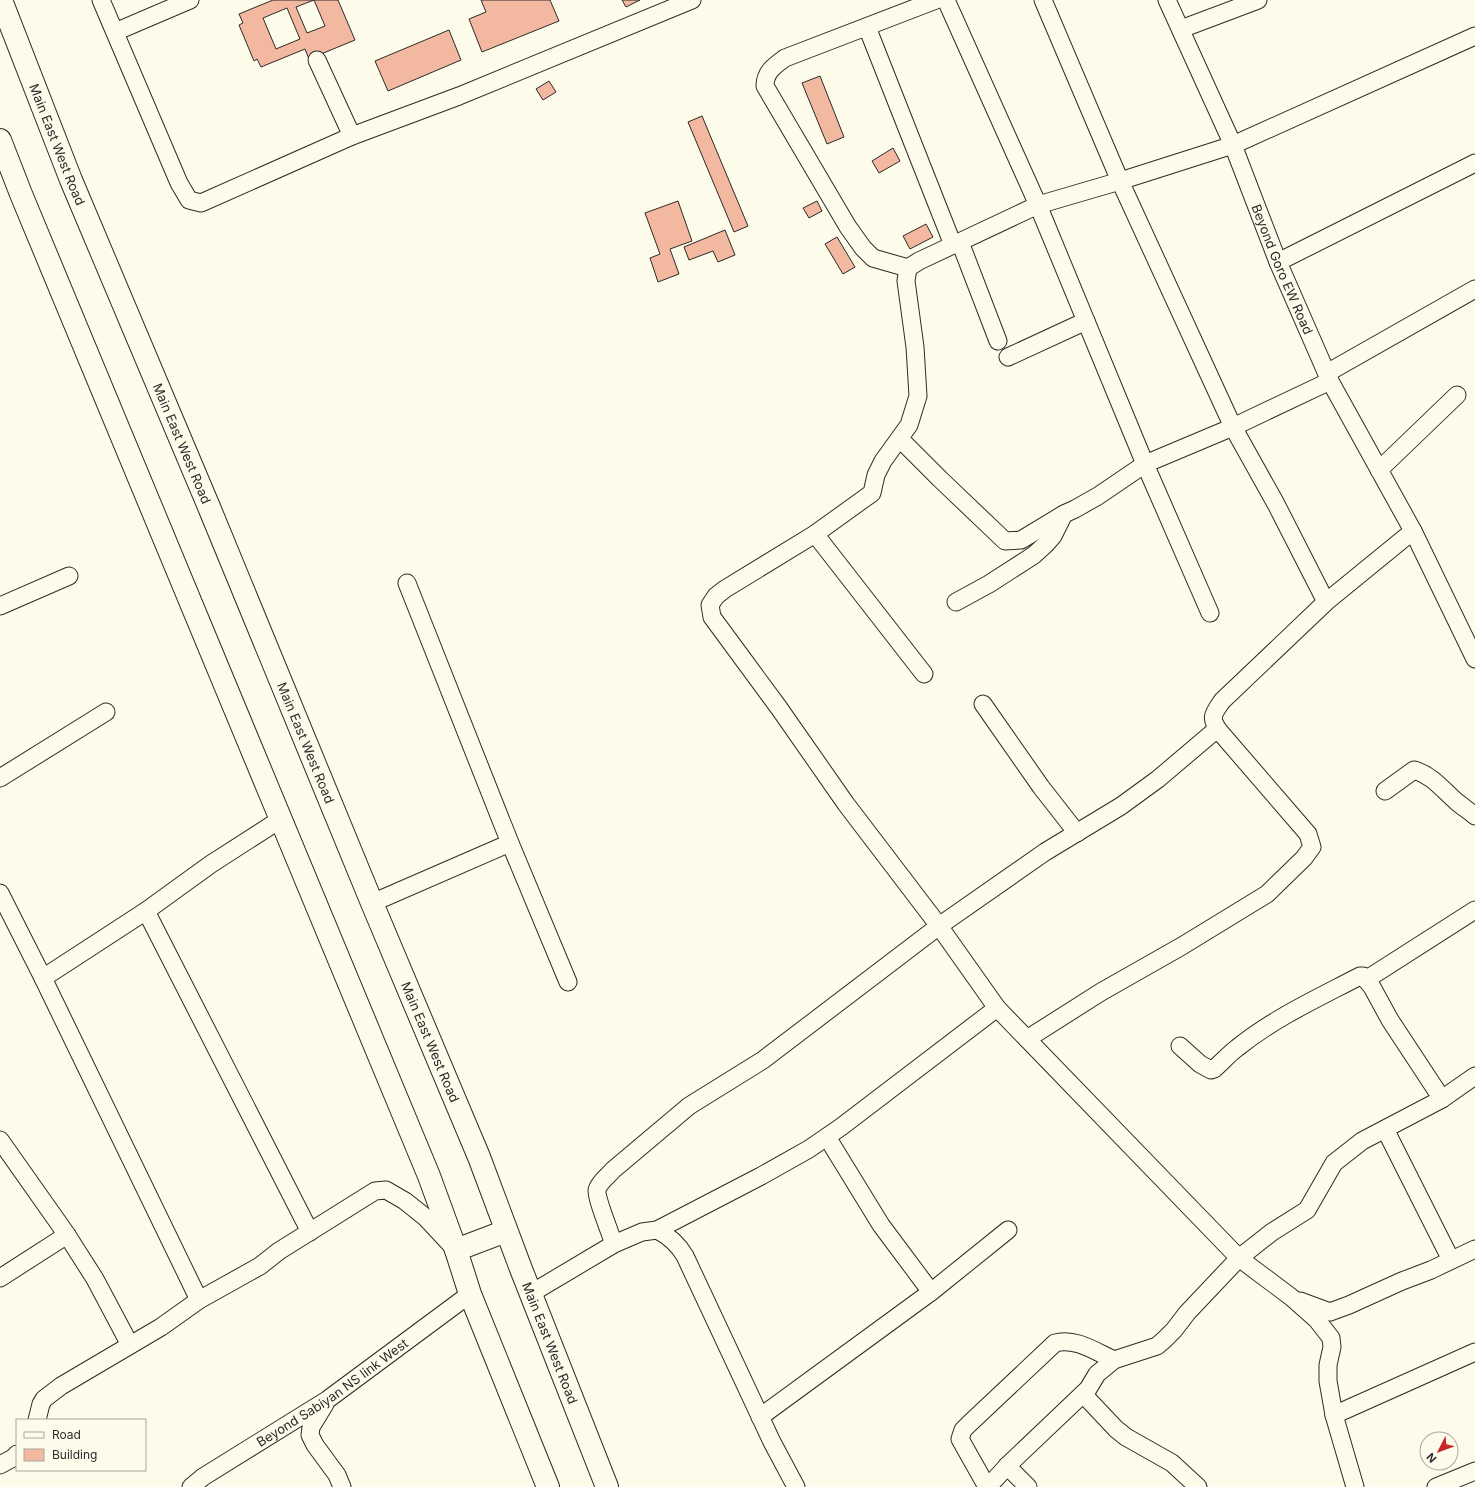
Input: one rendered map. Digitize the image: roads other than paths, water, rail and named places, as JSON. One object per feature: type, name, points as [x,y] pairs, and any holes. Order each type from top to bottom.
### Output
[{"type":"main road","name":"Main East West Road","points":[[2,0],[71,180],[209,507],[372,903],[479,1157],[530,1294],[607,1487]]},
{"type":"main road","points":[[0,140],[21,194],[429,1176],[456,1250],[470,1294],[548,1487]]},
{"type":"main road","points":[[456,1250],[506,1231]]},
{"type":"street","points":[[101,0],[179,183],[189,200],[201,203],[352,136],[459,96],[692,0]]},
{"type":"street","points":[[115,32],[190,0]]},
{"type":"street","points":[[936,0],[785,58],[775,64],[765,78],[765,86],[848,227],[863,248],[873,258],[908,268],[919,261],[1038,205],[1120,181],[1233,144],[1475,36]]},
{"type":"street","points":[[946,0],[1038,205],[1145,464],[1210,613]]},
{"type":"street","points":[[1044,0],[1120,181],[1233,427],[1276,504],[1326,602]]},
{"type":"street","name":"Beyond Goro EW Road","points":[[1167,0],[1233,144],[1278,262],[1328,377],[1413,531],[1475,659]]},
{"type":"street","points":[[1181,29],[1258,0]]},
{"type":"street","points":[[867,27],[956,244],[998,340]]},
{"type":"street","points":[[317,60],[352,136]]},
{"type":"street","points":[[1278,262],[1475,163]]},
{"type":"street","points":[[908,268],[906,281],[915,347],[918,396],[909,426],[883,461],[876,475],[872,493],[815,534],[721,592],[710,605],[712,617],[779,708],[846,804],[939,926],[998,1008],[1239,1258],[1291,1297],[1317,1320],[1332,1338],[1332,1347],[1328,1365],[1328,1381],[1334,1415],[1355,1487]]},
{"type":"street","points":[[900,439],[1005,541],[1021,540],[1064,514],[1098,496],[1145,464],[1233,427],[1328,377],[1475,289]]},
{"type":"street","points":[[1008,357],[1086,321]]},
{"type":"street","points":[[1379,470],[1456,395]]},
{"type":"street","points":[[956,602],[989,584],[1034,555],[1053,536],[1064,514]]},
{"type":"street","points":[[1027,1039],[1101,992],[1182,946],[1267,894],[1304,858],[1312,847],[1308,834],[1217,728],[1214,723],[1214,712],[1222,701],[1326,602],[1413,531]]},
{"type":"street","points":[[815,534],[924,674]]},
{"type":"street","points":[[0,606],[69,576]]},
{"type":"street","points":[[407,583],[510,843],[568,982]]},
{"type":"street","points":[[983,704],[1041,787],[1077,833]]},
{"type":"street","points":[[0,778],[106,712]]},
{"type":"street","points":[[614,1244],[598,1201],[597,1190],[601,1182],[688,1106],[763,1060],[939,926],[1045,852],[1121,806],[1158,779],[1217,728]]},
{"type":"street","points":[[1385,791],[1414,770],[1422,772],[1475,816]]},
{"type":"street","points":[[43,978],[146,911],[211,864],[281,819]]},
{"type":"street","points":[[372,903],[510,843]]},
{"type":"street","points":[[0,893],[43,978],[199,1300]]},
{"type":"street","points":[[1367,979],[1475,910]]},
{"type":"street","points":[[146,911],[310,1232]]},
{"type":"street","points":[[1180,1046],[1200,1064],[1211,1070],[1214,1069],[1236,1048],[1257,1033],[1296,1010],[1360,976],[1363,976],[1367,979],[1390,1020],[1442,1098]]},
{"type":"street","points":[[530,1294],[614,1244],[642,1232],[657,1230],[761,1176],[809,1149],[828,1137],[998,1008]]},
{"type":"street","points":[[1114,1360],[1075,1343],[1065,1341],[1055,1343],[968,1424],[963,1430],[960,1439],[988,1487],[1007,1466],[1088,1389],[1097,1374],[1114,1360],[1157,1346],[1174,1330],[1187,1313],[1239,1258],[1272,1232],[1307,1210],[1334,1164],[1362,1141],[1442,1098],[1475,1076]]},
{"type":"street","points":[[1385,1129],[1451,1260]]},
{"type":"street","points":[[828,1137],[881,1225],[931,1292]]},
{"type":"street","points":[[1,1145],[67,1235],[95,1279],[130,1345]]},
{"type":"street","points":[[37,1419],[41,1404],[44,1399],[83,1372],[161,1327],[199,1300],[260,1266],[279,1251],[375,1191],[386,1190],[405,1202],[425,1217],[456,1250]]},
{"type":"street","points":[[657,1230],[666,1235],[679,1246],[685,1256],[760,1417],[796,1487]]},
{"type":"street","points":[[760,1417],[931,1292],[1008,1230]]},
{"type":"street","points":[[0,1278],[67,1235]]},
{"type":"street","points":[[1291,1297],[1310,1306],[1330,1312],[1431,1270],[1475,1249]]},
{"type":"street","name":"Beyond Sabiyan NS link West","points":[[191,1487],[203,1477],[327,1400],[470,1294]]},
{"type":"street","points":[[1334,1415],[1475,1352]]},
{"type":"street","points":[[1082,1394],[1116,1429],[1126,1437],[1172,1463],[1198,1487]]},
{"type":"street","points":[[327,1400],[311,1427],[310,1435],[315,1445],[337,1475],[342,1487]]},
{"type":"street","points":[[0,1465],[16,1455]]},
{"type":"street","points":[[1007,1466],[1028,1487]]},
{"type":"street","points":[[1436,1487],[1475,1471]]}]
